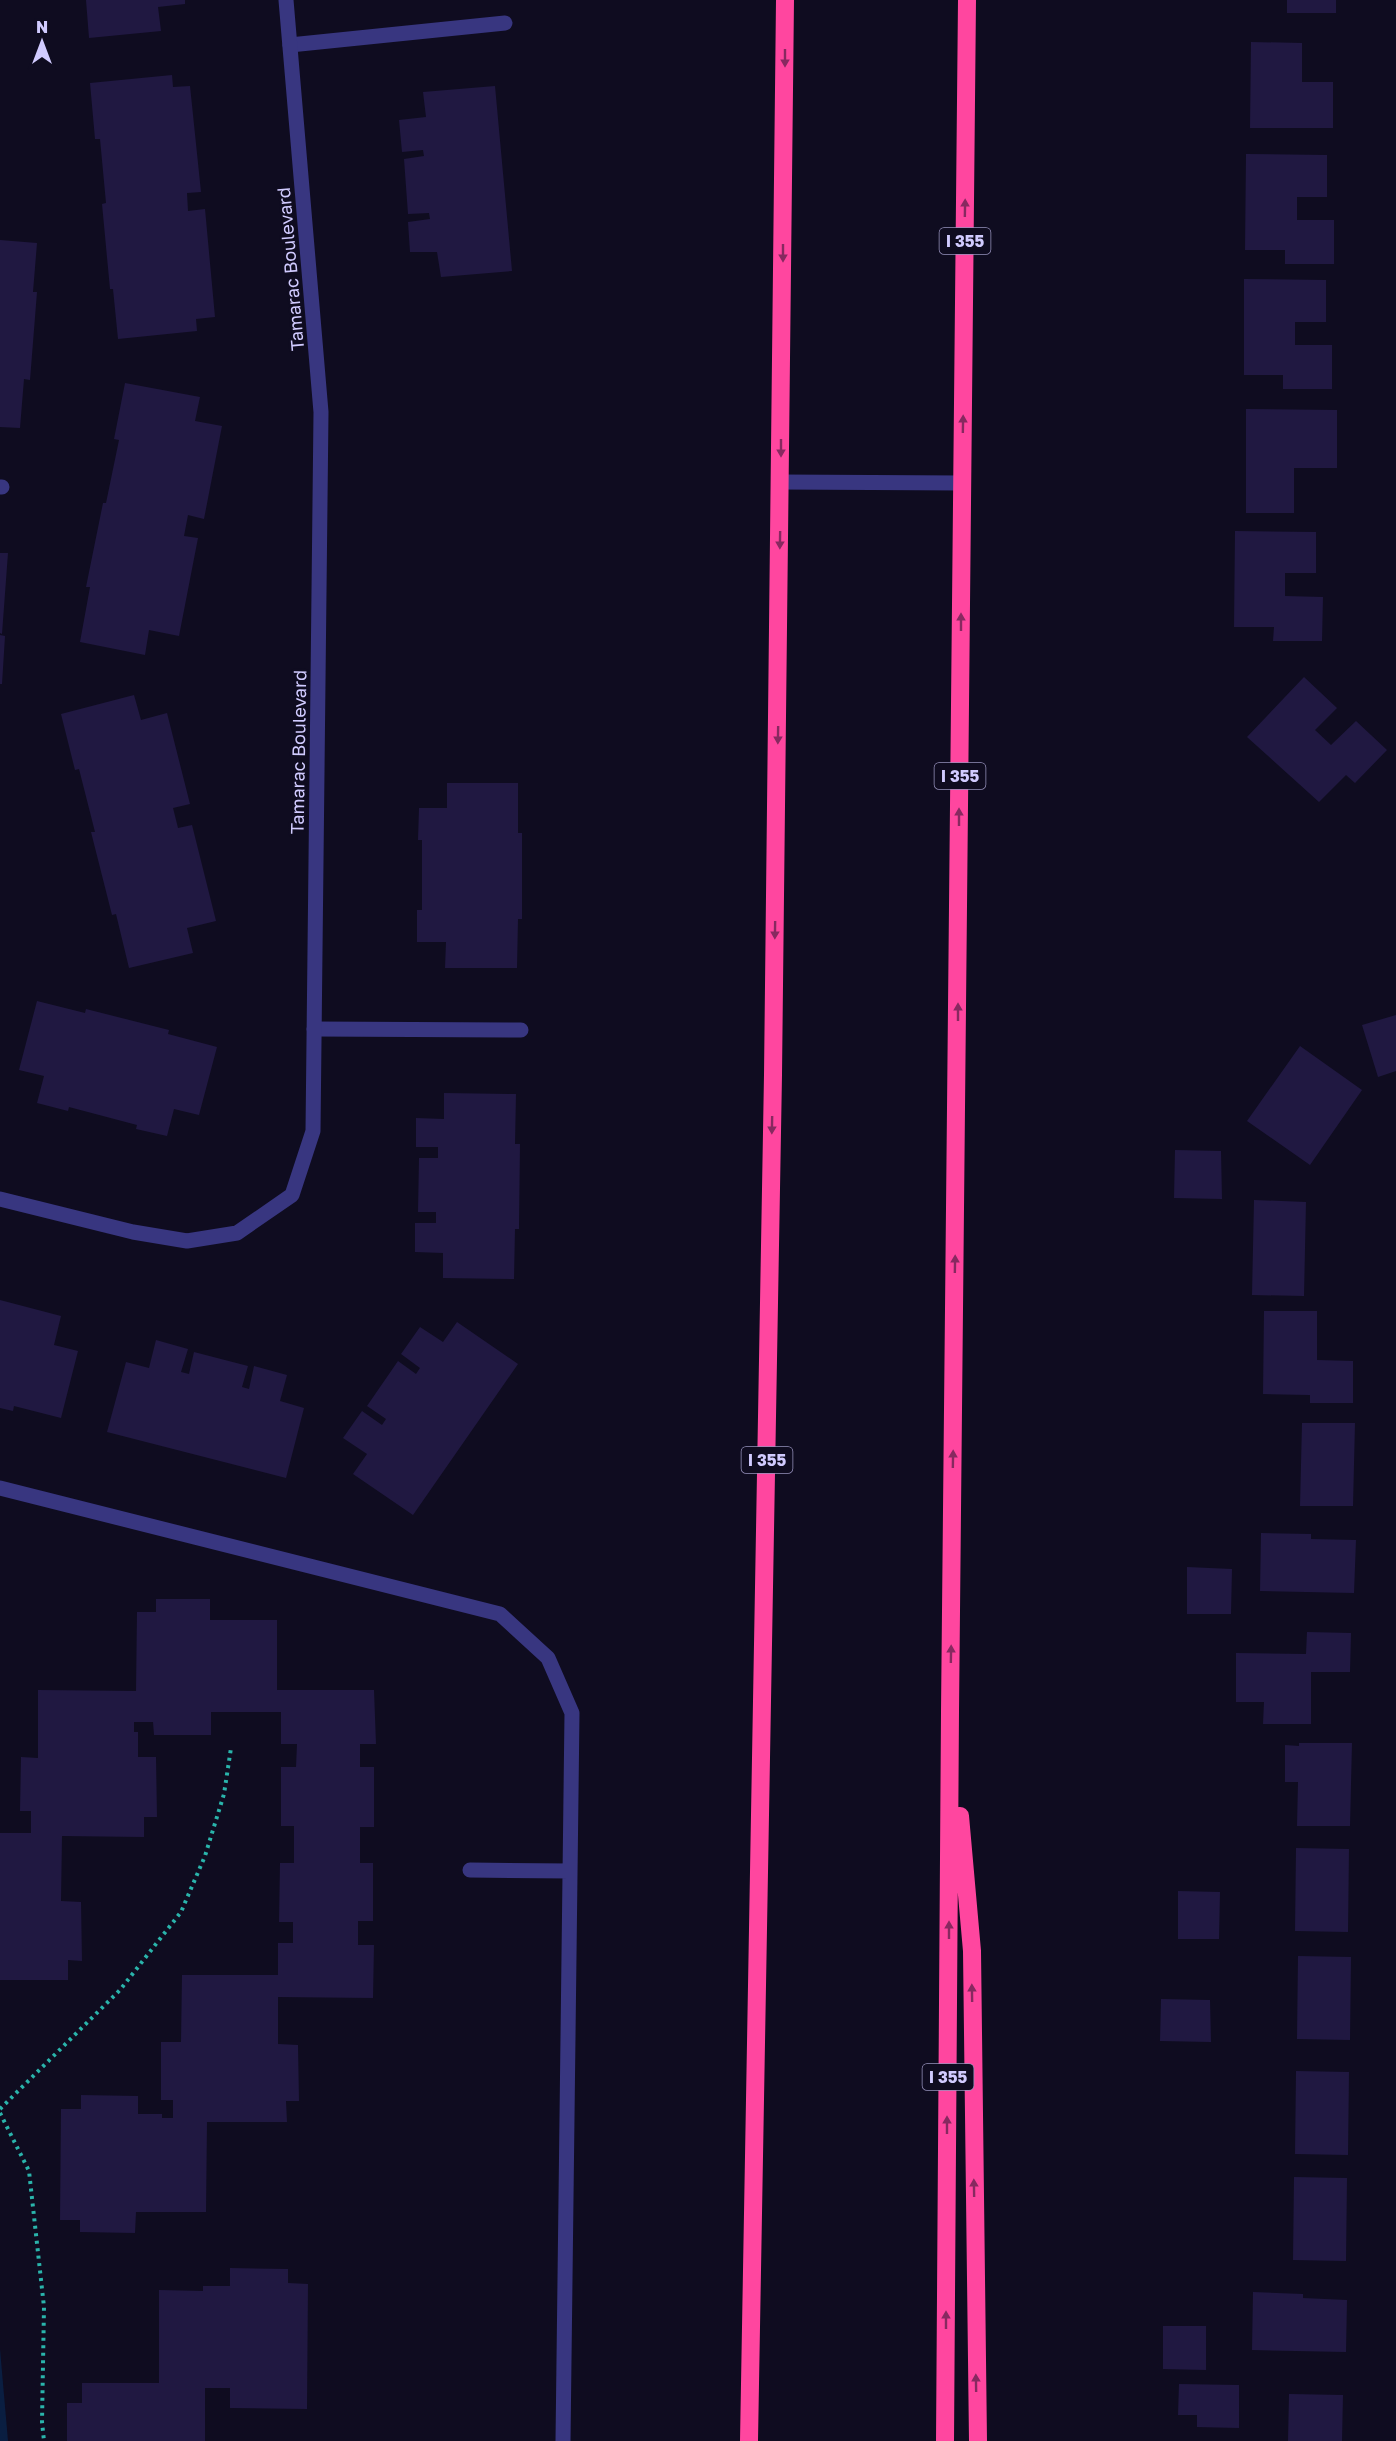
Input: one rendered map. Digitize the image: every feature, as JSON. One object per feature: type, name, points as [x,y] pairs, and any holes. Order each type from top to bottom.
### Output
[{"type":"highway","name":"I 355","points":[[749,2441],[774,1063],[785,0]]},
{"type":"highway","name":"I 355","points":[[945,2441],[967,0]]},
{"type":"highway","points":[[950,1712],[972,1951],[978,2441]]},
{"type":"street","name":"Tamarac Boulevard","points":[[0,1199],[133,1232],[187,1241],[237,1233],[291,1195],[313,1131],[321,412],[286,0]]},
{"type":"street","points":[[290,45],[505,23]]},
{"type":"street","points":[[781,482],[962,483]]},
{"type":"street","points":[[314,1029],[521,1030]]},
{"type":"street","points":[[0,1488],[500,1614],[548,1658],[572,1713],[563,2441]]},
{"type":"street","points":[[470,1870],[570,1871]]},
{"type":"path","points":[[44,2441],[42,2422],[45,2307],[29,2171],[0,2111],[120,1990],[181,1912],[205,1856],[224,1794],[231,1748]]},
{"type":"water","points":[[0,2349],[8,2441],[0,2441]]},
{"type":"building","points":[[86,0],[185,0],[185,4],[158,7],[161,31],[89,38]]},
{"type":"building","points":[[1287,0],[1336,0],[1336,13],[1287,13]]},
{"type":"building","points":[[1251,42],[1302,43],[1302,82],[1333,82],[1333,128],[1250,128]]},
{"type":"building","points":[[172,75],[173,87],[190,86],[201,192],[187,193],[188,211],[205,209],[215,317],[196,319],[197,331],[118,339],[113,289],[110,289],[102,204],[106,203],[100,139],[95,139],[90,83]]},
{"type":"building","points":[[495,86],[512,271],[441,277],[437,252],[410,252],[408,222],[430,219],[429,213],[408,214],[404,159],[424,156],[423,150],[402,152],[399,120],[426,117],[423,92]]},
{"type":"building","points":[[1246,154],[1327,155],[1327,197],[1297,197],[1297,220],[1334,220],[1334,264],[1285,264],[1285,250],[1245,250]]},
{"type":"building","points":[[0,240],[37,243],[33,292],[37,292],[30,380],[24,379],[20,428],[0,427]]},
{"type":"building","points":[[1244,279],[1326,280],[1326,322],[1295,322],[1295,345],[1332,345],[1332,389],[1283,389],[1283,375],[1244,375]]},
{"type":"building","points":[[125,383],[200,397],[195,421],[222,426],[204,519],[188,515],[184,536],[198,538],[179,636],[149,630],[145,655],[80,642],[90,587],[86,587],[103,503],[106,503],[119,440],[114,439]]},
{"type":"building","points":[[1246,409],[1337,410],[1337,468],[1294,468],[1294,513],[1246,513]]},
{"type":"building","points":[[1235,531],[1316,532],[1316,573],[1285,573],[1285,596],[1323,597],[1322,641],[1273,641],[1274,627],[1234,627]]},
{"type":"building","points":[[0,553],[8,553],[2,634],[0,633]]},
{"type":"building","points":[[0,635],[5,636],[2,684],[0,684]]},
{"type":"building","points":[[1304,677],[1337,708],[1315,730],[1331,745],[1356,721],[1387,750],[1355,783],[1346,775],[1319,802],[1247,737]]},
{"type":"building","points":[[134,695],[141,720],[167,713],[190,804],[173,808],[178,828],[192,825],[216,921],[187,928],[193,953],[129,968],[116,914],[112,915],[91,832],[95,832],[79,769],[75,770],[61,714]]},
{"type":"building","points":[[447,783],[518,783],[518,833],[522,833],[522,919],[518,919],[517,968],[445,968],[446,942],[417,942],[417,910],[422,910],[422,840],[418,840],[419,808],[447,808]]},
{"type":"building","points":[[37,1001],[85,1013],[86,1009],[169,1030],[168,1034],[217,1047],[199,1115],[174,1109],[167,1136],[136,1129],[137,1125],[69,1107],[68,1111],[37,1103],[44,1076],[19,1070]]},
{"type":"building","points":[[1396,1015],[1396,1071],[1378,1077],[1362,1025]]},
{"type":"building","points":[[1300,1046],[1362,1090],[1310,1165],[1247,1121]]},
{"type":"building","points":[[444,1093],[516,1094],[515,1144],[520,1144],[519,1229],[515,1229],[514,1279],[443,1278],[443,1253],[415,1252],[415,1223],[436,1223],[436,1212],[418,1212],[419,1158],[438,1158],[438,1147],[416,1147],[416,1118],[444,1119]]},
{"type":"building","points":[[1175,1150],[1221,1151],[1222,1199],[1174,1198]]},
{"type":"building","points":[[1254,1200],[1306,1202],[1304,1296],[1252,1295]]},
{"type":"building","points":[[0,1300],[61,1316],[54,1345],[78,1351],[61,1418],[14,1406],[13,1411],[0,1408]]},
{"type":"building","points":[[1264,1311],[1317,1311],[1317,1360],[1353,1361],[1353,1403],[1310,1403],[1310,1395],[1263,1394]]},
{"type":"building","points":[[457,1322],[518,1364],[413,1515],[353,1474],[367,1454],[343,1438],[362,1411],[382,1425],[386,1419],[367,1406],[398,1361],[416,1374],[420,1368],[401,1354],[420,1327],[443,1342]]},
{"type":"building","points":[[156,1340],[188,1349],[181,1372],[189,1374],[194,1352],[248,1366],[242,1387],[249,1389],[254,1366],[287,1375],[280,1401],[304,1408],[286,1478],[107,1432],[126,1362],[149,1368]]},
{"type":"building","points":[[1302,1423],[1355,1423],[1353,1506],[1300,1506]]},
{"type":"building","points":[[1261,1533],[1311,1534],[1311,1539],[1356,1540],[1354,1593],[1260,1591]]},
{"type":"building","points":[[1187,1567],[1232,1569],[1231,1614],[1187,1614]]},
{"type":"building","points":[[156,1599],[210,1599],[210,1620],[277,1620],[277,1690],[374,1690],[376,1744],[360,1744],[360,1767],[374,1767],[374,1827],[360,1827],[360,1863],[373,1863],[373,1921],[358,1921],[358,1945],[374,1945],[373,1998],[278,1997],[278,2044],[298,2045],[299,2101],[286,2101],[287,2122],[207,2122],[206,2212],[136,2212],[135,2233],[80,2232],[80,2220],[60,2220],[61,2109],[81,2109],[81,2095],[138,2096],[138,2114],[162,2114],[162,2118],[173,2118],[173,2100],[161,2100],[161,2042],[181,2042],[182,1975],[278,1975],[278,1943],[293,1943],[293,1922],[279,1922],[280,1863],[294,1863],[294,1826],[281,1826],[281,1767],[296,1767],[297,1744],[281,1744],[281,1712],[211,1712],[211,1735],[154,1735],[153,1722],[134,1722],[134,1732],[138,1732],[138,1757],[156,1757],[157,1817],[144,1817],[144,1837],[62,1836],[61,1901],[81,1902],[82,1961],[68,1960],[68,1980],[0,1980],[0,1833],[31,1833],[31,1811],[20,1811],[21,1757],[38,1758],[38,1690],[136,1691],[137,1612],[156,1612]]},
{"type":"building","points":[[1307,1632],[1351,1633],[1350,1672],[1311,1672],[1311,1724],[1263,1724],[1264,1702],[1236,1702],[1236,1653],[1306,1654]]},
{"type":"building","points":[[1299,1743],[1352,1743],[1350,1826],[1297,1826],[1298,1782],[1285,1782],[1285,1745],[1299,1746]]},
{"type":"building","points":[[1296,1848],[1349,1849],[1348,1932],[1295,1931]]},
{"type":"building","points":[[1178,1891],[1220,1892],[1219,1939],[1178,1939]]},
{"type":"building","points":[[1298,1956],[1351,1957],[1350,2040],[1297,2039]]},
{"type":"building","points":[[1161,1999],[1210,2000],[1211,2042],[1160,2041]]},
{"type":"building","points":[[1296,2071],[1349,2072],[1348,2155],[1295,2154]]},
{"type":"building","points":[[1294,2177],[1347,2178],[1346,2261],[1293,2260]]},
{"type":"building","points":[[230,2268],[288,2269],[288,2283],[308,2284],[307,2409],[230,2408],[230,2388],[205,2388],[205,2441],[67,2441],[67,2403],[82,2403],[82,2383],[159,2383],[159,2290],[203,2291],[203,2286],[230,2286]]},
{"type":"building","points":[[1253,2292],[1303,2294],[1303,2298],[1347,2300],[1346,2352],[1252,2350]]},
{"type":"building","points":[[1163,2326],[1206,2326],[1206,2370],[1163,2369]]},
{"type":"building","points":[[1179,2384],[1239,2385],[1239,2428],[1197,2427],[1197,2415],[1178,2415]]},
{"type":"building","points":[[1289,2394],[1343,2395],[1342,2441],[1288,2441]]}]
